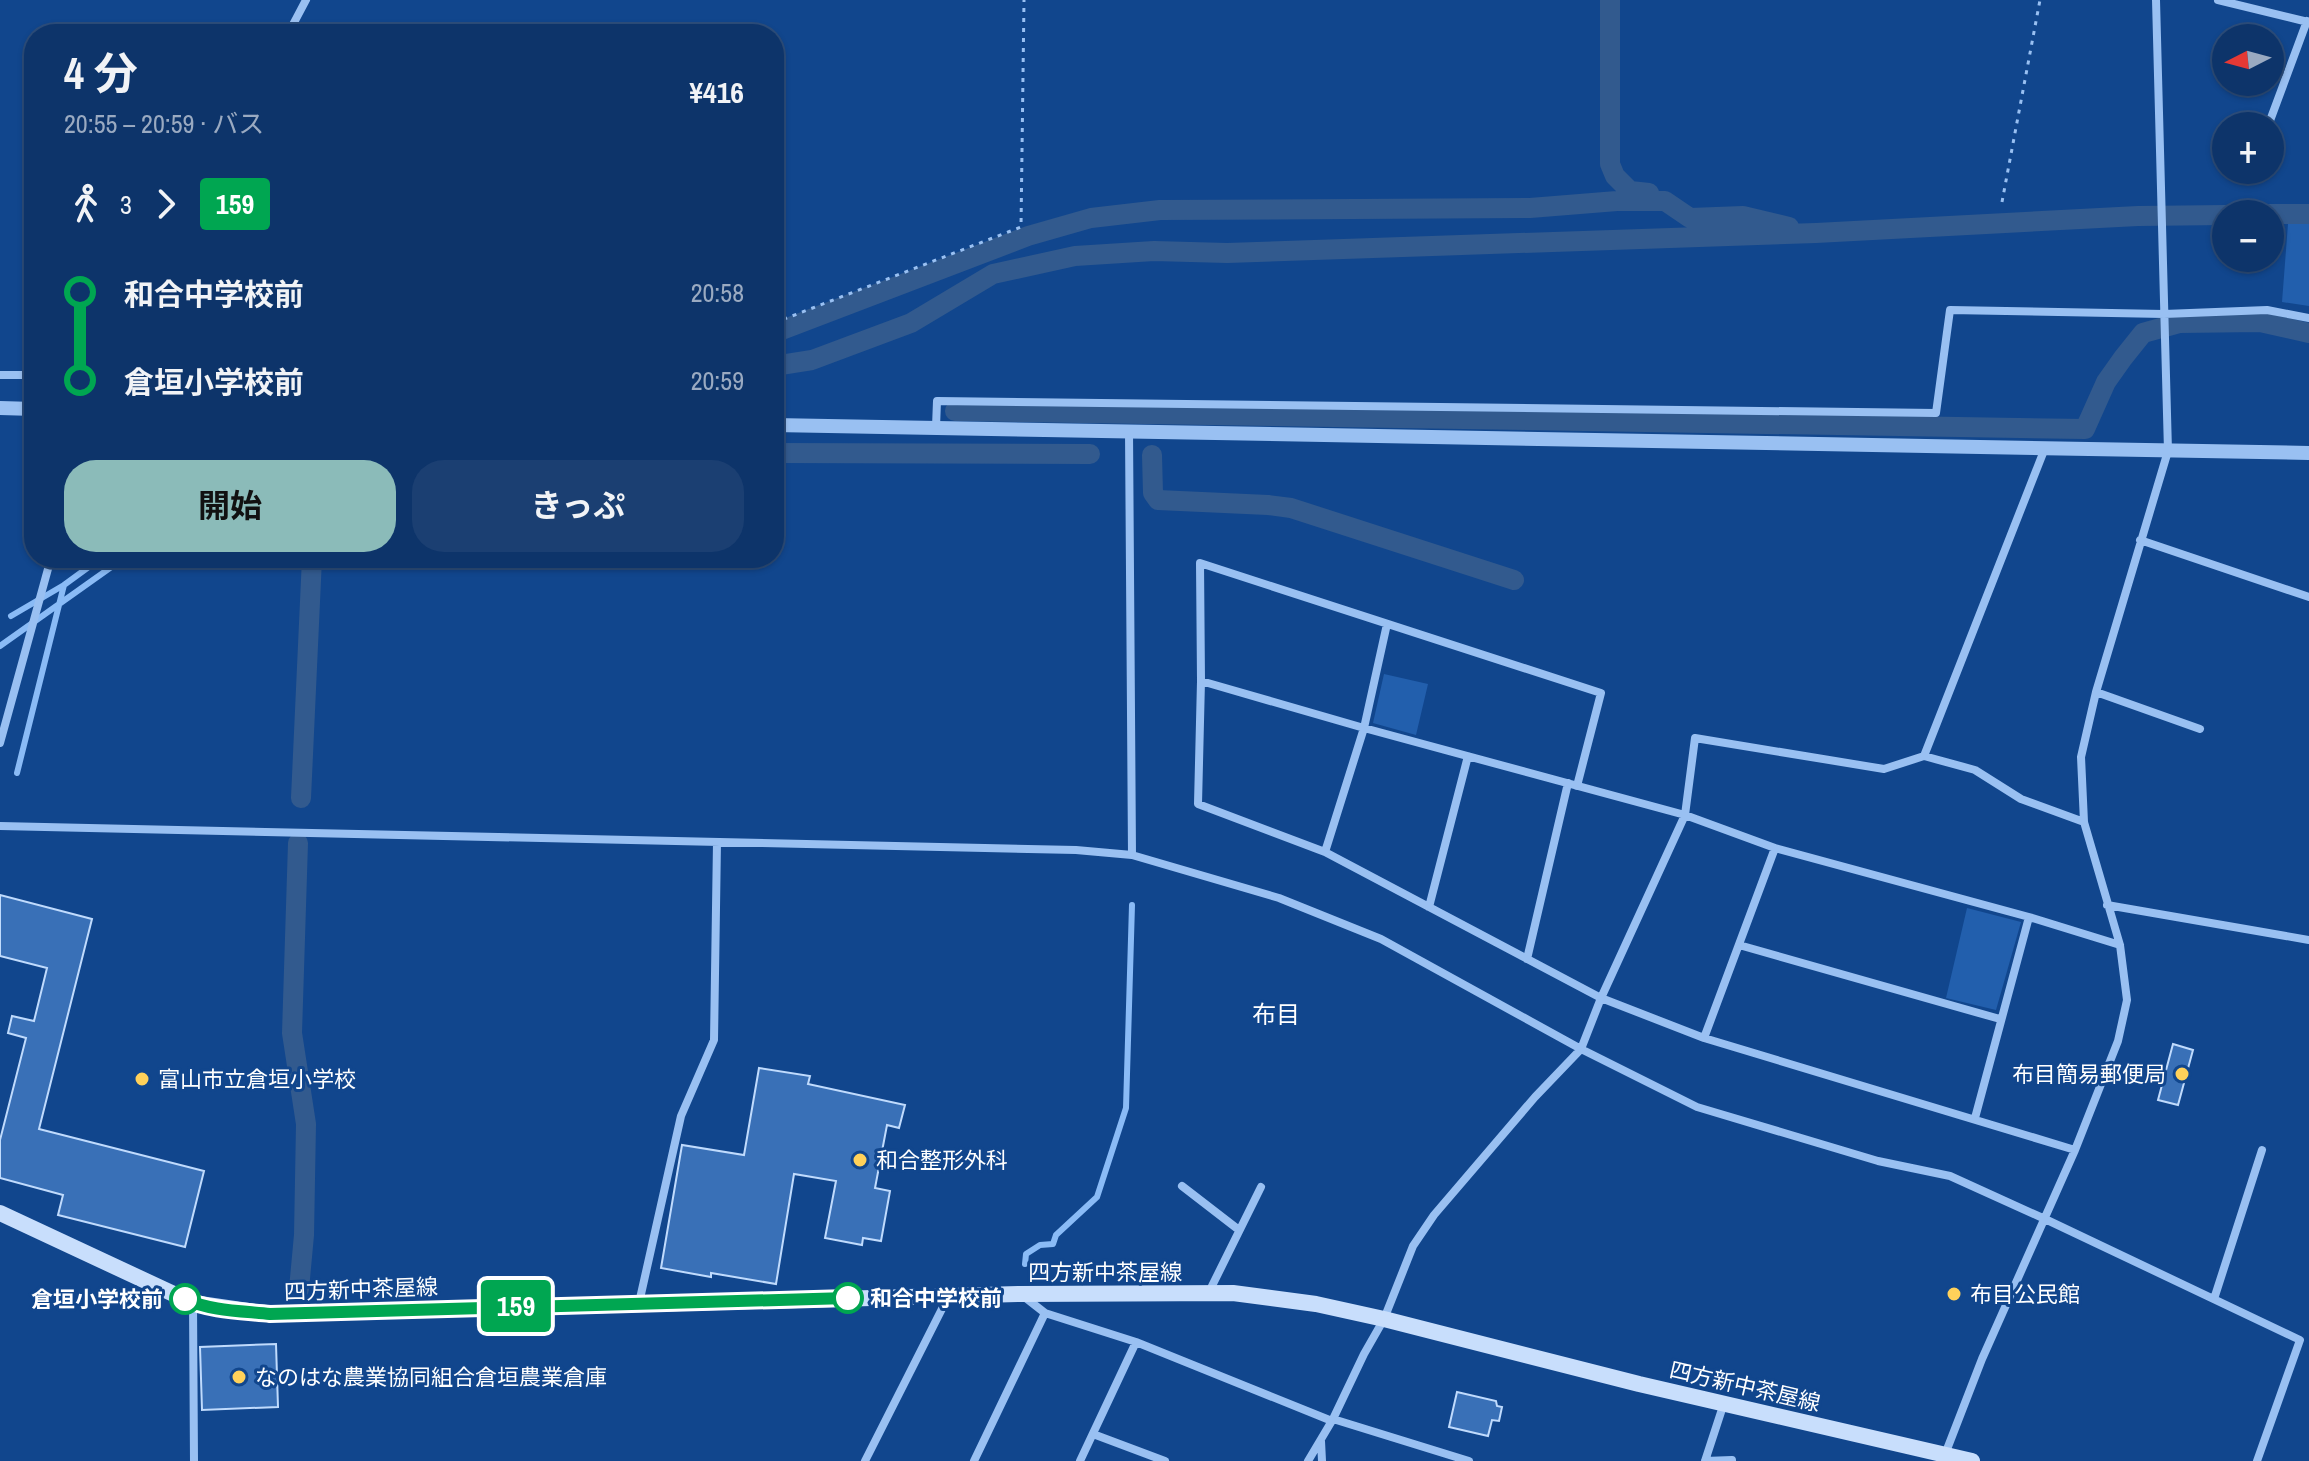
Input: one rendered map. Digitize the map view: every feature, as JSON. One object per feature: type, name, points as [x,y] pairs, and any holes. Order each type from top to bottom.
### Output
[{"type":"main road","name":"四方新中茶屋線","points":[[0,1213],[193,1303],[270,1314],[1020,1294],[1233,1293],[1316,1304],[1384,1319],[1943,1458],[1972,1461]]},
{"type":"street","points":[[293,24],[306,0]]},
{"type":"street","points":[[1943,1458],[1982,1359],[2075,1150],[2118,1041],[2127,1000],[2120,945],[2084,822],[2081,757],[2096,692],[2168,451],[2156,0]]},
{"type":"street","points":[[2218,0],[2308,22],[2273,112]]},
{"type":"street","points":[[936,427],[937,401],[1936,413],[1950,310],[2164,314],[2267,310],[2309,318]]},
{"type":"street","points":[[0,375],[24,375]]},
{"type":"street","points":[[0,408],[24,409]]},
{"type":"street","points":[[784,425],[2309,453]]},
{"type":"street","points":[[1129,431],[1132,855]]},
{"type":"street","points":[[1924,756],[2046,446]]},
{"type":"street","points":[[2140,540],[2309,597]]},
{"type":"street","points":[[1527,959],[1572,784],[1601,693],[1200,563],[1198,804],[1325,852],[1527,959],[1601,998],[1704,1038],[2075,1150]]},
{"type":"street","points":[[0,743],[48,568]]},
{"type":"street","points":[[1325,852],[1364,728],[1387,624]]},
{"type":"street","points":[[1201,681],[1685,815],[1775,848],[2120,945]]},
{"type":"street","points":[[2096,692],[2200,729]]},
{"type":"street","points":[[1308,1461],[1384,1319],[1413,1246],[1434,1215],[1535,1097],[1581,1049],[1601,998],[1685,815],[1695,738],[1884,769],[1924,756],[1975,770],[2021,799],[2084,822]]},
{"type":"street","points":[[1429,907],[1468,756]]},
{"type":"street","points":[[0,826],[1076,850],[1132,855],[1279,898],[1381,939],[1581,1049],[1697,1107],[1878,1161],[1950,1176],[2300,1340],[2257,1461]]},
{"type":"street","points":[[639,1303],[681,1116],[714,1040],[717,842]]},
{"type":"street","points":[[1704,1038],[1775,848]]},
{"type":"street","points":[[2107,905],[2309,940]]},
{"type":"street","points":[[1975,1118],[2029,917]]},
{"type":"street","points":[[1739,945],[2000,1019]]},
{"type":"street","points":[[2214,1299],[2262,1150]]},
{"type":"street","points":[[1182,1186],[1239,1230]]},
{"type":"street","points":[[1208,1293],[1261,1187]]},
{"type":"street","points":[[1020,1294],[1045,1313],[1136,1342],[1332,1420],[1469,1461]]},
{"type":"street","points":[[865,1461],[948,1296]]},
{"type":"street","points":[[193,1303],[194,1461]]},
{"type":"street","points":[[974,1461],[1045,1313]]},
{"type":"street","points":[[1080,1461],[1136,1342]]},
{"type":"street","points":[[1724,1403],[1705,1461],[1732,1461]]},
{"type":"street","points":[[1093,1434],[1165,1461]]},
{"type":"street","points":[[1320,1440],[1322,1461]]},
{"type":"path","points":[[784,319],[1021,227],[1024,0]]},
{"type":"path","points":[[2002,202],[2040,0]]},
{"type":"shaded area","points":[[2288,224],[2309,224],[2309,306],[2282,302]]},
{"type":"shaded area","points":[[1384,674],[1428,684],[1416,735],[1373,723]]},
{"type":"shaded area","points":[[1967,908],[2021,922],[1996,1010],[1946,998]]},
{"type":"building","points":[[0,895],[92,919],[39,1129],[204,1171],[185,1247],[58,1215],[63,1195],[0,1178],[0,1140],[26,1038],[8,1033],[12,1016],[34,1021],[47,968],[0,956]]},
{"type":"building","points":[[2173,1044],[2193,1050],[2178,1105],[2158,1100]]},
{"type":"building","points":[[759,1068],[810,1076],[808,1084],[905,1105],[899,1128],[887,1125],[875,1188],[890,1191],[881,1241],[863,1238],[862,1245],[825,1238],[836,1181],[794,1174],[776,1284],[661,1268],[682,1145],[744,1155]]},
{"type":"building","name":"なのはな農業協同組合倉垣農業倉庫","points":[[276,1344],[278,1407],[202,1410],[200,1347]]},
{"type":"building","points":[[1457,1392],[1496,1401],[1497,1406],[1502,1407],[1499,1421],[1492,1420],[1488,1436],[1449,1427]]},
{"type":"waterway","points":[[1610,0],[1610,164],[1615,176],[1630,191],[1649,193]]},
{"type":"waterway","points":[[784,329],[1028,236],[1091,218],[1160,210],[1530,208],[1617,201],[1665,201],[1690,218],[1743,216],[1789,227]]},
{"type":"waterway","points":[[2284,214],[2309,214]]},
{"type":"waterway","points":[[784,364],[812,360],[911,323],[993,274],[1075,256],[1154,251],[1227,253],[1816,233],[2138,216],[2212,215]]},
{"type":"waterway","points":[[955,411],[2085,429],[2106,382],[2143,333],[2179,323],[2260,322],[2309,333]]},
{"type":"waterway","points":[[784,453],[1090,454]]},
{"type":"waterway","points":[[1152,455],[1153,493],[1158,500],[1291,508],[1514,580]]},
{"type":"waterway","points":[[17,773],[64,585],[87,568]]},
{"type":"waterway","points":[[0,646],[110,568]]},
{"type":"waterway","points":[[301,798],[312,568]]},
{"type":"waterway","points":[[11,616],[64,585]]},
{"type":"waterway","points":[[298,843],[292,1033],[306,1124],[304,1235],[299,1289]]},
{"type":"waterway","points":[[1025,1264],[1026,1254],[1040,1245],[1053,1244],[1056,1235],[1097,1197],[1126,1108],[1132,905]]},
{"type":"bus line","name":"159","points":[[185,1299],[229,1310],[270,1314],[848,1298]]},
{"type":"place","name":"布目簡易郵便局","points":[[2182,1074]]},
{"type":"place","name":"富山市立倉垣小学校","points":[[142,1079]]},
{"type":"place","name":"和合整形外科","points":[[860,1160]]},
{"type":"place","name":"布目公民館","points":[[1954,1294]]},
{"type":"place","name":"和合中学校前","points":[[848,1298]]},
{"type":"place","name":"倉垣小学校前","points":[[185,1299]]},
{"type":"place","name":"なのはな農業協同組合倉垣農業倉庫","points":[[239,1377]]},
{"type":"district","name":"布目","points":[[1276,1015]]}]
